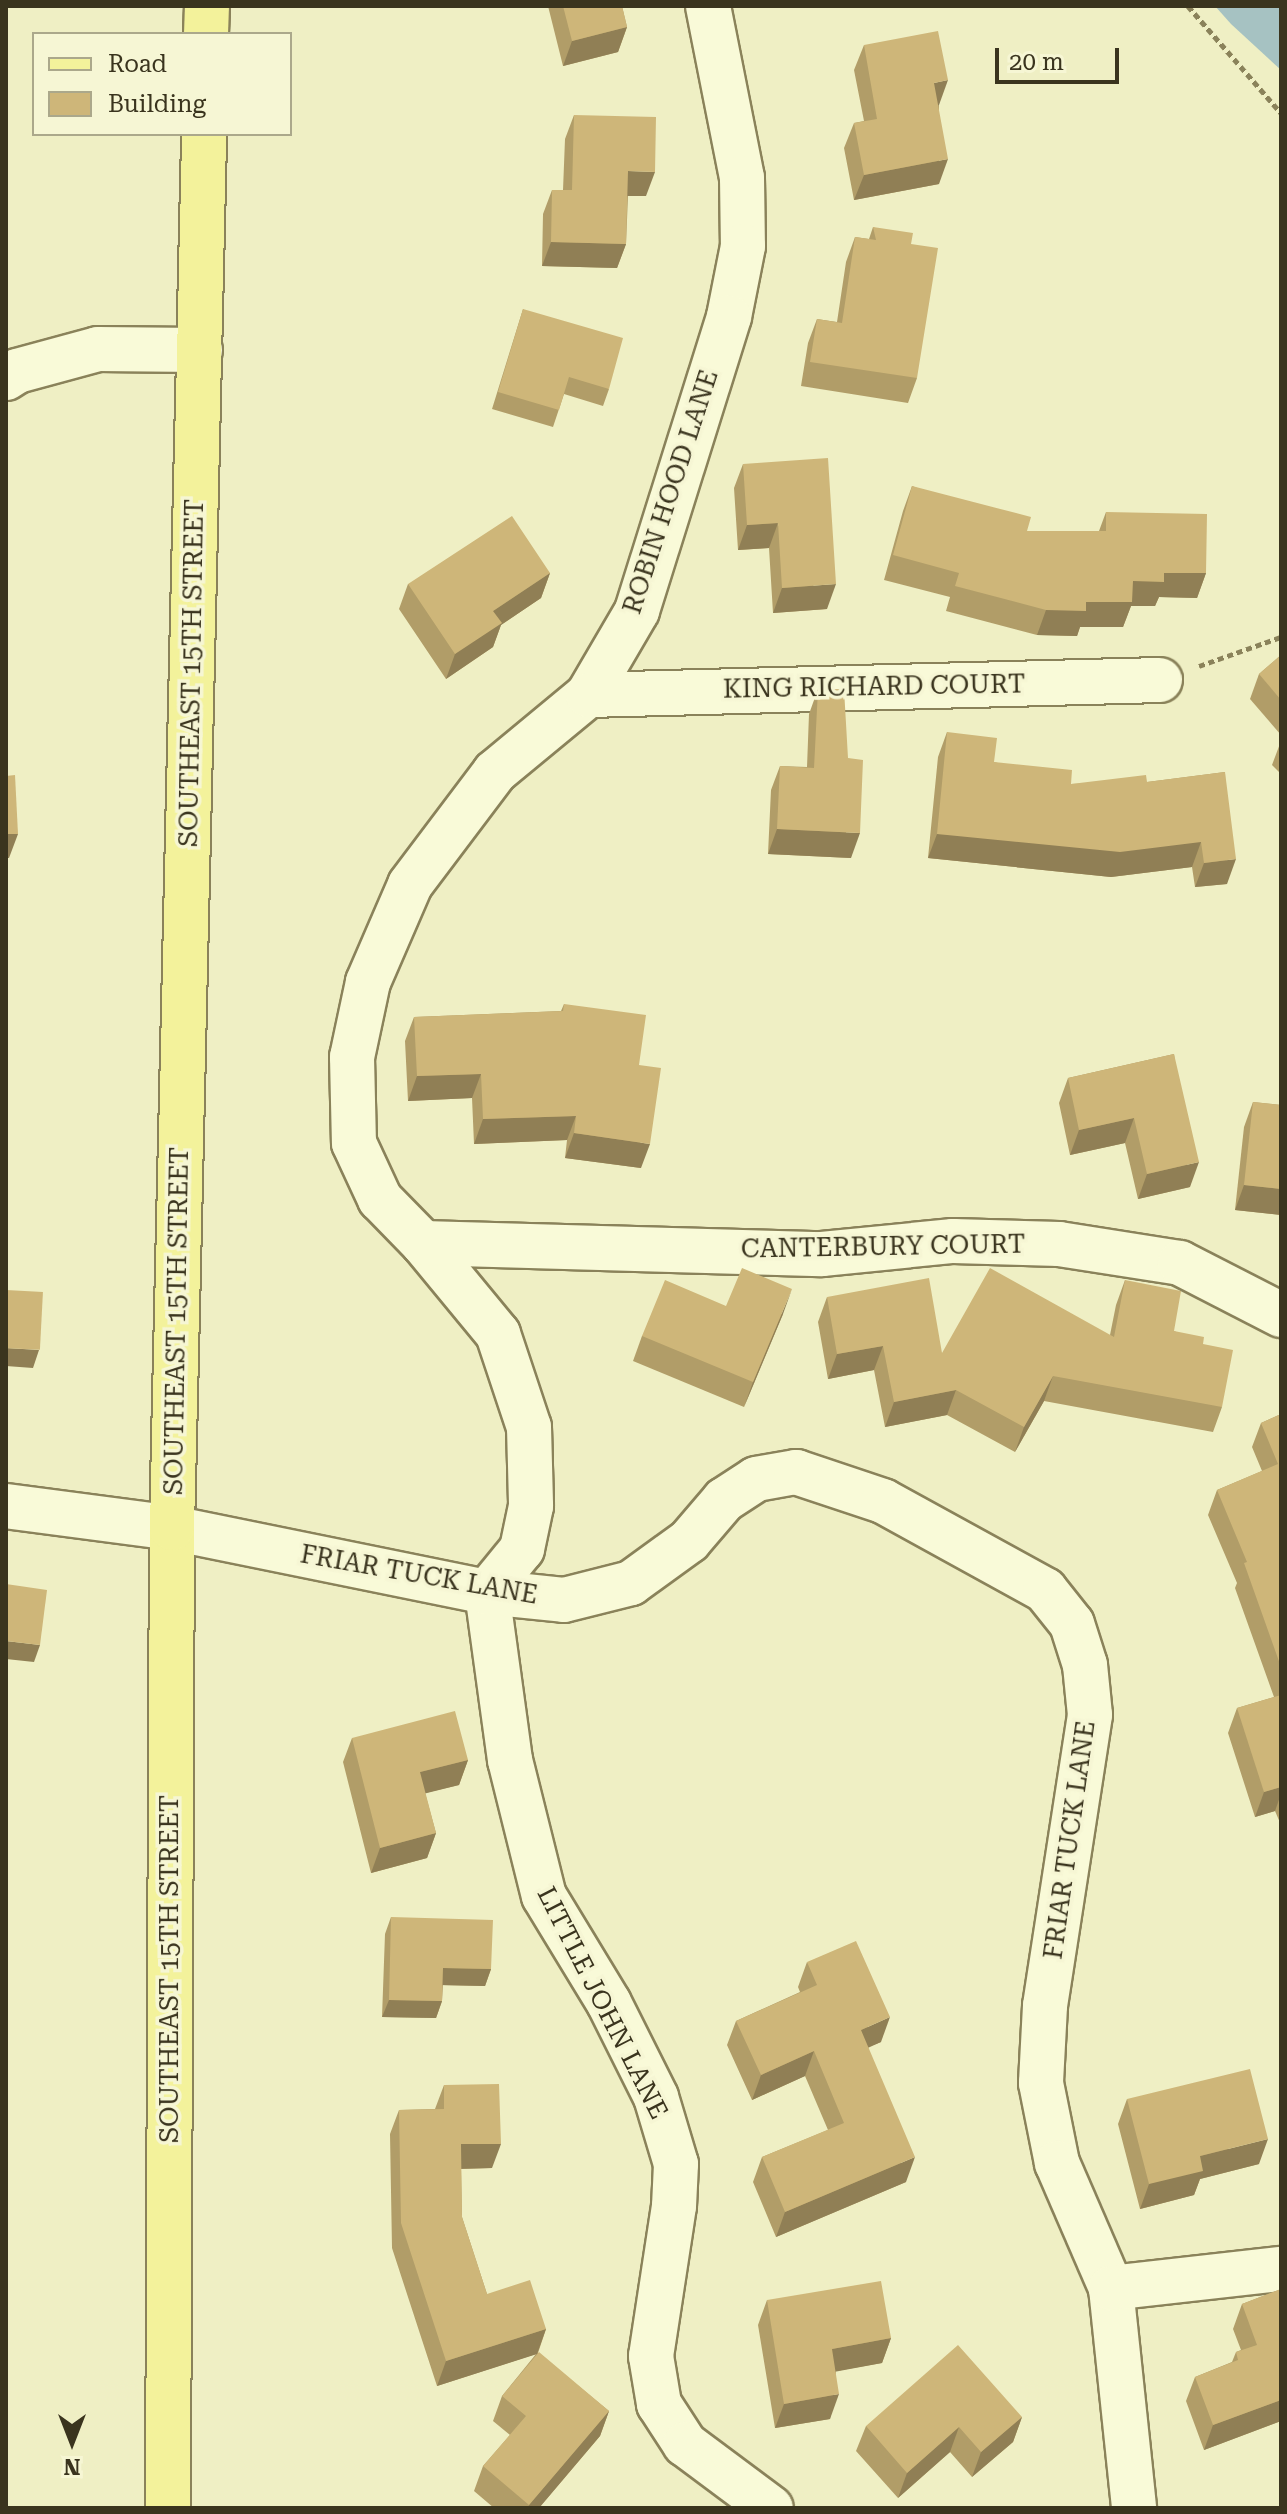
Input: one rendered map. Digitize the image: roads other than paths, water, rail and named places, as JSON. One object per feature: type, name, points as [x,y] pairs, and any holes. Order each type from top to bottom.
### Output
[{"type":"main road","points":[[206,32],[207,6]]},
{"type":"main road","name":"SOUTHEAST 15TH STREET","points":[[168,2508],[172,1528],[204,136]]},
{"type":"street","name":"ROBIN HOOD LANE","points":[[487,1592],[522,1549],[531,1506],[529,1427],[498,1334],[423,1243],[380,1199],[354,1143],[352,1057],[368,982],[410,885],[495,772],[588,695],[637,611],[729,317],[743,246],[742,178],[708,6]]},
{"type":"street","points":[[6,378],[17,371],[98,349],[200,350]]},
{"type":"street","name":"KING RICHARD COURT","points":[[588,695],[1160,680]]},
{"type":"street","name":"CANTERBURY COURT","points":[[423,1243],[822,1254],[953,1241],[1059,1244],[1180,1263],[1281,1315]]},
{"type":"street","name":"FRIAR TUCK LANE","points":[[6,1506],[172,1528],[487,1592],[564,1600],[631,1583],[689,1541],[724,1500],[756,1479],[796,1472],[883,1501],[1045,1590],[1072,1624],[1085,1665],[1090,1715],[1045,2006],[1041,2083],[1057,2163],[1111,2288],[1134,2508]]},
{"type":"street","name":"LITTLE JOHN LANE","points":[[487,1592],[510,1760],[544,1896],[609,2003],[656,2097],[676,2164],[674,2206],[651,2356],[659,2404],[685,2444],[771,2508]]},
{"type":"street","points":[[1111,2288],[1281,2269]]},
{"type":"water","points":[[1215,6],[1281,6],[1281,70],[1231,24]]}]
